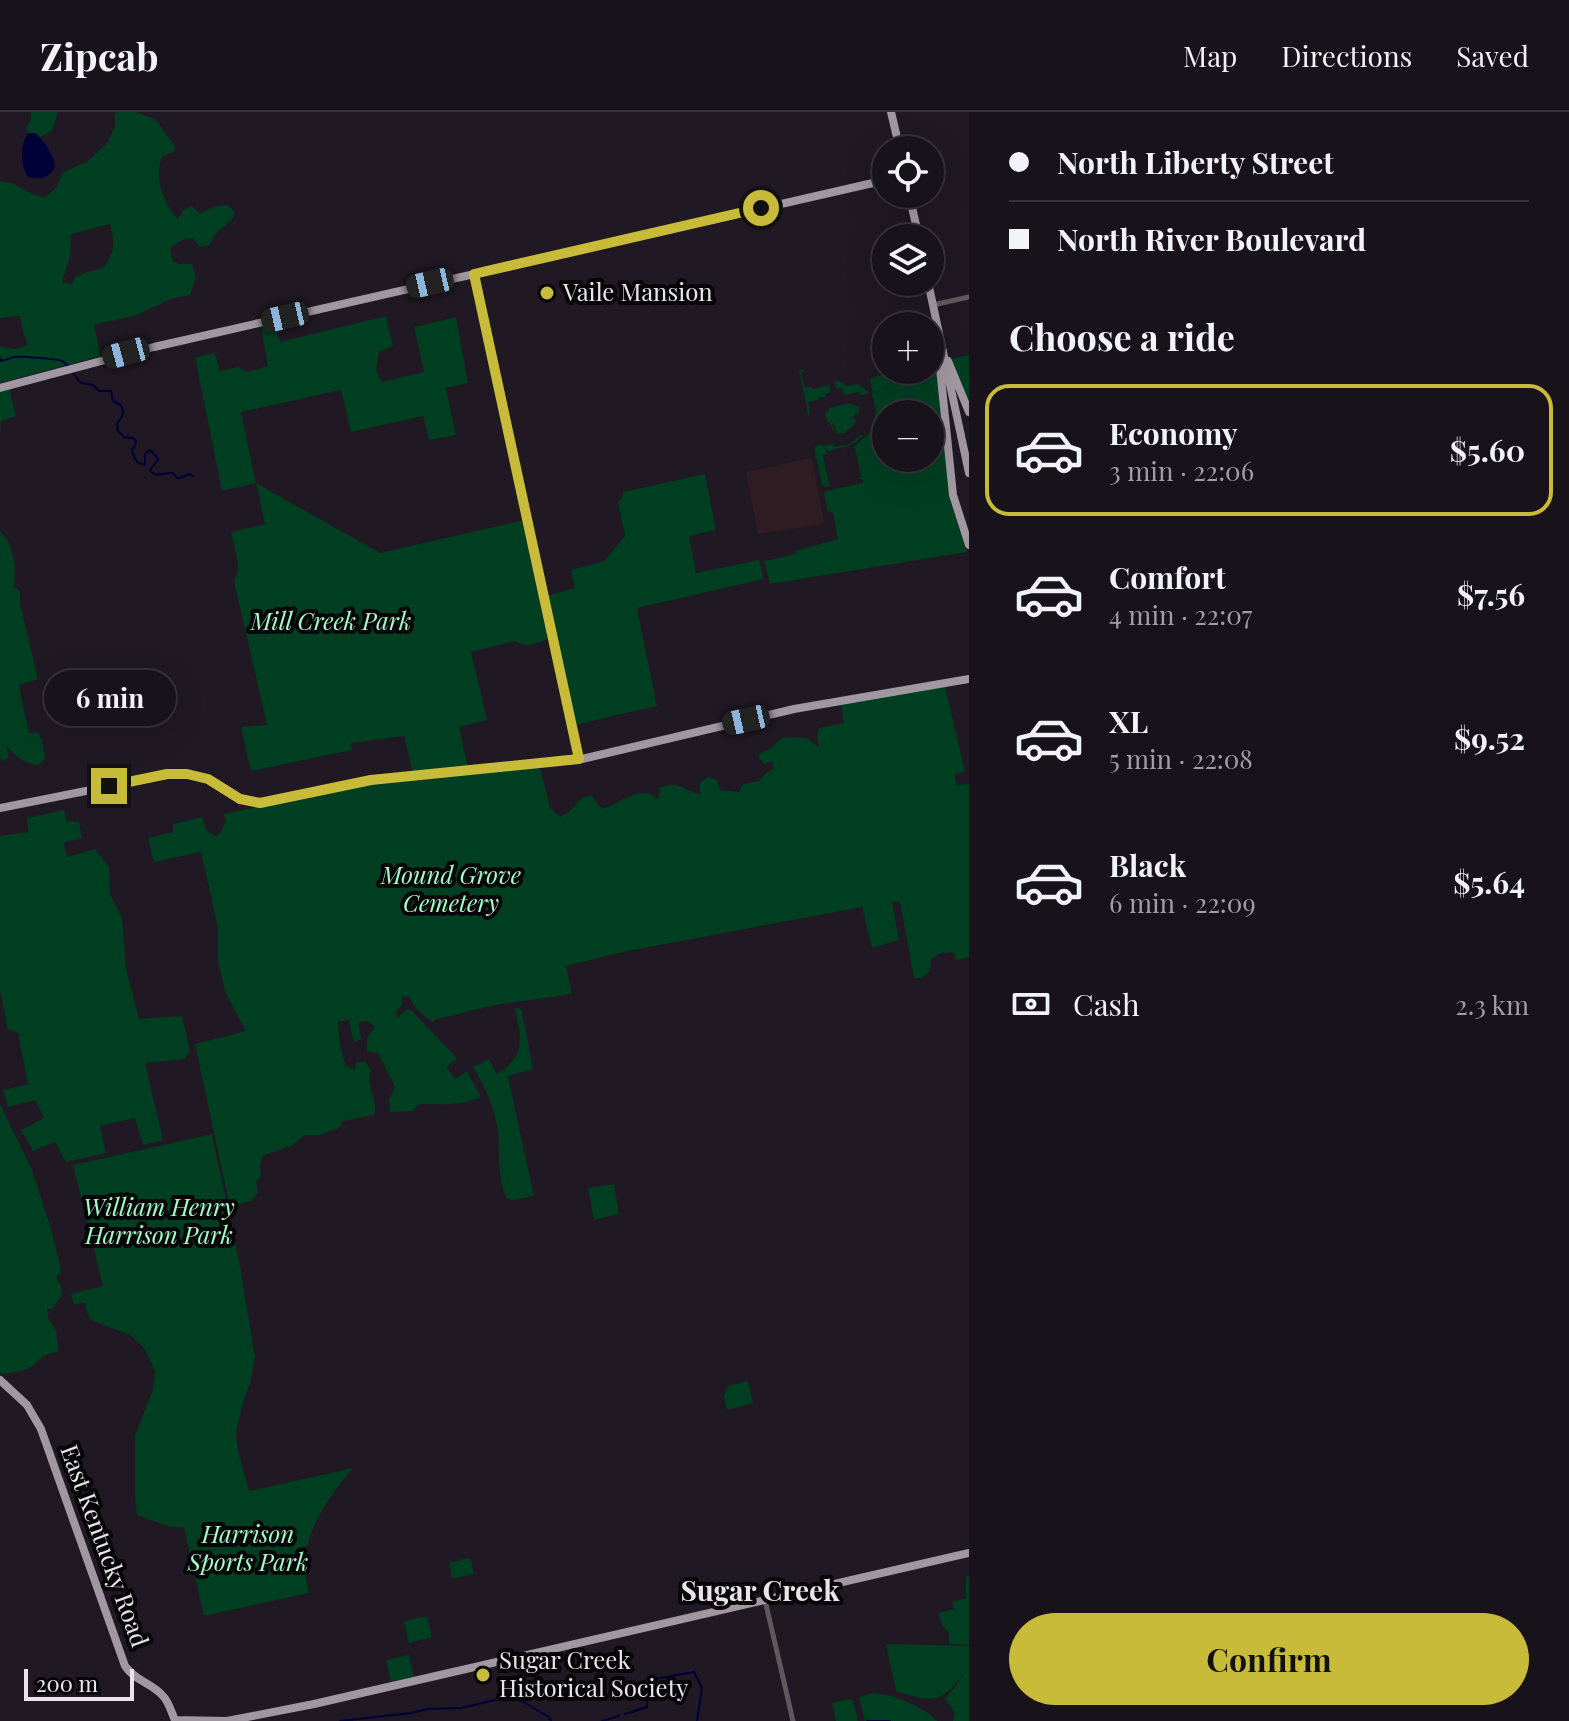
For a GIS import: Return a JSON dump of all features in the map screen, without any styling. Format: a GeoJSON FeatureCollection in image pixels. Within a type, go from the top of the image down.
{"type":"FeatureCollection","features":[{"type":"Feature","properties":{"kind":"main road"},"geometry":{"type":"LineString","coordinates":[[891,112],[897,136]]}},
{"type":"Feature","properties":{"kind":"main road"},"geometry":{"type":"LineString","coordinates":[[0,388],[140,350],[872,183]]}},
{"type":"Feature","properties":{"kind":"main road"},"geometry":{"type":"LineString","coordinates":[[931,296],[935,312]]}},
{"type":"Feature","properties":{"kind":"main road"},"geometry":{"type":"LineString","coordinates":[[944,353],[969,412]]}},
{"type":"Feature","properties":{"kind":"main road"},"geometry":{"type":"LineString","coordinates":[[944,356],[969,473]]}},
{"type":"Feature","properties":{"kind":"main road"},"geometry":{"type":"LineString","coordinates":[[941,384],[951,486],[969,545]]}},
{"type":"Feature","properties":{"kind":"main road"},"geometry":{"type":"LineString","coordinates":[[0,808],[176,773],[208,779],[240,799],[260,803],[371,780],[579,759],[794,709],[969,679]]}},
{"type":"Feature","properties":{"kind":"main road","name":"East Kentucky Road"},"geometry":{"type":"LineString","coordinates":[[0,1380],[27,1405],[41,1429],[125,1666],[130,1674],[166,1699],[175,1720]]}},
{"type":"Feature","properties":{"kind":"main road"},"geometry":{"type":"LineString","coordinates":[[175,1720],[227,1721],[314,1704],[969,1553]]}},
{"type":"Feature","properties":{"kind":"street"},"geometry":{"type":"LineString","coordinates":[[474,274],[579,759]]}},
{"type":"Feature","properties":{"kind":"street"},"geometry":{"type":"LineString","coordinates":[[933,305],[969,297]]}},
{"type":"Feature","properties":{"kind":"street"},"geometry":{"type":"LineString","coordinates":[[765,1600],[793,1721]]}},
{"type":"Feature","properties":{"kind":"shaded area"},"geometry":{"type":"Polygon","coordinates":[[[28,133],[39,136],[52,157],[55,167],[43,178],[28,177],[22,161],[22,149],[28,133]]]}},
{"type":"Feature","properties":{"kind":"shaded area"},"geometry":{"type":"Polygon","coordinates":[[[810,458],[823,524],[758,534],[746,472],[810,458]]]}},
{"type":"Feature","properties":{"kind":"green space"},"geometry":{"type":"Polygon","coordinates":[[[31,112],[58,112],[52,131],[40,137],[28,133],[26,127],[31,120],[31,112]]]}},
{"type":"Feature","properties":{"kind":"green space"},"geometry":{"type":"Polygon","coordinates":[[[135,112],[155,119],[175,146],[174,151],[162,157],[159,173],[164,198],[178,219],[184,209],[192,206],[200,214],[215,206],[228,205],[235,212],[215,234],[210,245],[200,247],[193,238],[182,240],[170,248],[173,261],[192,264],[196,278],[190,295],[171,299],[137,315],[94,325],[101,356],[0,383],[0,346],[15,349],[28,345],[20,316],[0,318],[0,181],[45,197],[57,187],[62,173],[88,161],[108,142],[115,126],[115,113],[135,112]],[[110,224],[71,234],[70,257],[62,282],[72,284],[75,277],[103,268],[112,252],[110,224]]]}},
{"type":"Feature","properties":{"kind":"green space"},"geometry":{"type":"Polygon","coordinates":[[[386,316],[393,346],[379,352],[376,370],[382,382],[424,372],[414,327],[456,317],[468,383],[446,388],[456,435],[429,440],[423,416],[351,432],[341,390],[241,412],[256,483],[222,491],[195,357],[215,353],[220,371],[238,367],[248,372],[268,366],[261,326],[274,322],[280,342],[386,316]]]}},
{"type":"Feature","properties":{"kind":"green space"},"geometry":{"type":"Polygon","coordinates":[[[969,355],[969,404],[951,359],[969,355]]]}},
{"type":"Feature","properties":{"kind":"green space"},"geometry":{"type":"Polygon","coordinates":[[[804,369],[801,372],[805,388],[829,385],[831,392],[808,402],[809,418],[799,370],[804,369]]]}},
{"type":"Feature","properties":{"kind":"green space"},"geometry":{"type":"Polygon","coordinates":[[[870,379],[872,384],[939,384],[941,400],[873,400],[870,379]]]}},
{"type":"Feature","properties":{"kind":"green space"},"geometry":{"type":"Polygon","coordinates":[[[834,381],[846,386],[858,384],[869,392],[844,395],[842,388],[836,389],[834,381]]]}},
{"type":"Feature","properties":{"kind":"green space"},"geometry":{"type":"Polygon","coordinates":[[[9,388],[16,416],[1,421],[0,434],[0,391],[9,388]]]}},
{"type":"Feature","properties":{"kind":"green space"},"geometry":{"type":"Polygon","coordinates":[[[847,403],[859,407],[859,414],[856,413],[853,418],[857,422],[845,433],[836,434],[835,425],[832,423],[833,431],[825,413],[829,408],[847,404],[851,408],[847,403]]]}},
{"type":"Feature","properties":{"kind":"green space"},"geometry":{"type":"Polygon","coordinates":[[[872,429],[872,472],[944,472],[944,440],[951,503],[967,552],[770,584],[764,561],[796,554],[795,551],[838,539],[833,513],[828,511],[824,493],[863,483],[858,478],[861,477],[853,448],[872,429]]]}},
{"type":"Feature","properties":{"kind":"green space"},"geometry":{"type":"Polygon","coordinates":[[[861,434],[863,436],[852,445],[828,451],[825,448],[827,454],[823,455],[829,484],[833,485],[825,487],[814,448],[820,444],[833,444],[834,447],[850,444],[861,434]]]}},
{"type":"Feature","properties":{"kind":"green space"},"geometry":{"type":"Polygon","coordinates":[[[705,474],[716,530],[689,536],[696,573],[759,560],[764,579],[637,608],[657,706],[575,725],[546,596],[575,588],[571,570],[604,561],[625,536],[618,502],[623,492],[705,474]]]}},
{"type":"Feature","properties":{"kind":"green space","name":"Mill Creek Park"},"geometry":{"type":"Polygon","coordinates":[[[256,483],[380,553],[524,520],[547,639],[531,645],[515,641],[471,652],[487,720],[459,727],[468,767],[413,773],[404,736],[351,743],[352,750],[251,771],[241,727],[267,725],[234,581],[238,564],[231,532],[265,524],[256,483]]]}},
{"type":"Feature","properties":{"kind":"green space"},"geometry":{"type":"Polygon","coordinates":[[[0,531],[9,543],[13,557],[14,587],[20,591],[20,603],[38,679],[19,685],[29,733],[38,732],[42,740],[45,759],[38,765],[24,761],[7,747],[9,758],[2,761],[0,756],[0,531]]]}},
{"type":"Feature","properties":{"kind":"green space","name":"Mound Grove Cemetery"},"geometry":{"type":"Polygon","coordinates":[[[945,686],[965,771],[954,775],[957,785],[969,784],[969,957],[957,960],[953,952],[941,953],[931,959],[930,971],[922,978],[914,978],[900,902],[892,902],[899,940],[872,948],[862,907],[623,952],[566,966],[572,994],[496,1005],[432,1022],[415,1007],[409,996],[402,997],[397,1018],[406,1010],[411,1010],[457,1058],[447,1067],[455,1079],[467,1071],[481,1097],[459,1103],[420,1104],[412,1111],[390,1112],[389,1100],[395,1087],[378,1053],[367,1052],[367,1038],[375,1026],[367,1021],[359,1022],[361,1039],[354,1043],[349,1020],[338,1022],[346,1066],[355,1070],[356,1062],[366,1062],[371,1070],[374,1115],[343,1121],[339,1128],[320,1135],[305,1135],[293,1145],[262,1156],[261,1177],[256,1182],[258,1192],[251,1201],[230,1207],[195,1044],[246,1031],[226,994],[218,962],[218,928],[201,852],[154,862],[148,838],[173,832],[173,824],[202,817],[207,831],[217,837],[226,822],[224,814],[353,786],[540,766],[550,808],[560,817],[583,797],[592,796],[602,809],[637,794],[644,793],[658,799],[660,788],[672,785],[700,794],[700,782],[708,777],[717,780],[720,790],[739,792],[743,784],[759,781],[774,768],[772,761],[764,764],[759,758],[760,753],[783,737],[807,738],[819,748],[819,728],[844,723],[841,704],[945,686]]]}},
{"type":"Feature","properties":{"kind":"green space"},"geometry":{"type":"Polygon","coordinates":[[[64,810],[67,821],[79,822],[82,838],[64,843],[67,857],[95,849],[109,867],[110,894],[122,918],[126,968],[139,1019],[182,1016],[190,1051],[185,1059],[145,1063],[163,1140],[143,1145],[135,1118],[100,1126],[106,1153],[66,1162],[55,1142],[33,1151],[21,1130],[44,1118],[35,1100],[8,1107],[3,1090],[28,1084],[18,1033],[8,1029],[0,991],[0,836],[28,832],[27,818],[64,810]]]}},
{"type":"Feature","properties":{"kind":"green space"},"geometry":{"type":"Polygon","coordinates":[[[515,1008],[522,1011],[533,1069],[508,1076],[534,1196],[513,1200],[507,1199],[501,1181],[493,1110],[473,1067],[489,1059],[497,1074],[513,1060],[520,1045],[515,1008]]]}},
{"type":"Feature","properties":{"kind":"green space"},"geometry":{"type":"Polygon","coordinates":[[[0,1104],[31,1167],[52,1232],[61,1273],[56,1277],[62,1295],[52,1309],[47,1309],[48,1318],[56,1330],[59,1351],[43,1356],[22,1371],[3,1374],[0,1373],[0,1104]]]}},
{"type":"Feature","properties":{"kind":"green space","name":"William Henry Harrison Park"},"geometry":{"type":"Polygon","coordinates":[[[212,1134],[240,1266],[255,1357],[236,1432],[249,1491],[353,1468],[329,1500],[310,1536],[305,1566],[309,1593],[204,1616],[184,1527],[170,1527],[137,1515],[135,1436],[153,1390],[155,1373],[150,1359],[130,1335],[91,1320],[86,1303],[74,1304],[71,1294],[103,1286],[73,1165],[212,1134]]]}},
{"type":"Feature","properties":{"kind":"green space"},"geometry":{"type":"Polygon","coordinates":[[[614,1184],[619,1214],[594,1220],[588,1188],[614,1184]]]}},
{"type":"Feature","properties":{"kind":"green space"},"geometry":{"type":"Polygon","coordinates":[[[748,1381],[753,1403],[727,1410],[724,1396],[728,1386],[748,1381]]]}},
{"type":"Feature","properties":{"kind":"green space"},"geometry":{"type":"Polygon","coordinates":[[[469,1558],[474,1574],[452,1579],[449,1563],[469,1558]]]}},
{"type":"Feature","properties":{"kind":"green space"},"geometry":{"type":"Polygon","coordinates":[[[969,1576],[969,1645],[949,1644],[949,1633],[938,1613],[954,1609],[952,1602],[966,1598],[966,1577],[969,1576]]]}},
{"type":"Feature","properties":{"kind":"green space"},"geometry":{"type":"Polygon","coordinates":[[[427,1616],[432,1637],[409,1643],[404,1621],[427,1616]]]}},
{"type":"Feature","properties":{"kind":"green space"},"geometry":{"type":"Polygon","coordinates":[[[886,1644],[969,1646],[969,1721],[953,1721],[955,1713],[945,1699],[965,1673],[950,1690],[935,1698],[896,1691],[886,1644]]]}},
{"type":"Feature","properties":{"kind":"green space"},"geometry":{"type":"Polygon","coordinates":[[[409,1655],[414,1678],[391,1681],[386,1660],[409,1655]]]}},
{"type":"Feature","properties":{"kind":"green space"},"geometry":{"type":"Polygon","coordinates":[[[874,1693],[908,1702],[937,1721],[865,1721],[859,1697],[874,1693]]]}},
{"type":"Feature","properties":{"kind":"green space"},"geometry":{"type":"Polygon","coordinates":[[[853,1700],[858,1721],[836,1721],[832,1703],[853,1700]]]}},
{"type":"Feature","properties":{"kind":"waterway"},"geometry":{"type":"LineString","coordinates":[[0,358],[1,361],[14,357],[54,359],[68,366]]}},
{"type":"Feature","properties":{"kind":"waterway"},"geometry":{"type":"LineString","coordinates":[[73,373],[81,383],[93,385],[99,391],[111,391],[113,401],[121,405],[123,411],[117,424],[118,431],[136,441],[132,449],[138,463],[145,465],[145,454],[150,450],[158,460],[150,470],[152,473],[173,473],[177,478],[189,474],[193,476]]}},
{"type":"Feature","properties":{"kind":"waterway","name":"Sugar Creek"},"geometry":{"type":"LineString","coordinates":[[625,1714],[647,1707],[647,1684],[655,1679],[694,1672],[702,1688],[697,1721]]}},
{"type":"Feature","properties":{"kind":"waterway","name":"Sugar Creek"},"geometry":{"type":"LineString","coordinates":[[340,1721],[428,1709],[461,1708],[507,1697],[518,1699],[551,1721]]}},
{"type":"Feature","properties":{"kind":"waterway","name":"Sugar Creek"},"geometry":{"type":"LineString","coordinates":[[602,1721],[619,1716]]}},
{"type":"Feature","properties":{"kind":"waterway","name":"Sugar Creek"},"geometry":{"type":"LineString","coordinates":[[867,1721],[890,1721]]}},
{"type":"Feature","properties":{"kind":"place","name":"Vaile Mansion"},"geometry":{"type":"Point","coordinates":[547,293]}},
{"type":"Feature","properties":{"kind":"place","name":"Sugar Creek Historical Society"},"geometry":{"type":"Point","coordinates":[483,1675]}},
{"type":"Feature","properties":{"kind":"district","name":"Sugar Creek"},"geometry":{"type":"Point","coordinates":[760,1591]}},
{"type":"Feature","properties":{"kind":"route"},"geometry":{"type":"LineString","coordinates":[[109,786],[167,774],[187,774],[208,779],[246,802],[260,803],[371,780],[579,759],[474,274],[761,208]]}},
{"type":"Feature","properties":{"kind":"park label","name":"Harrison Sports Park"},"geometry":{"type":"Point","coordinates":[248,1549]}}]}
